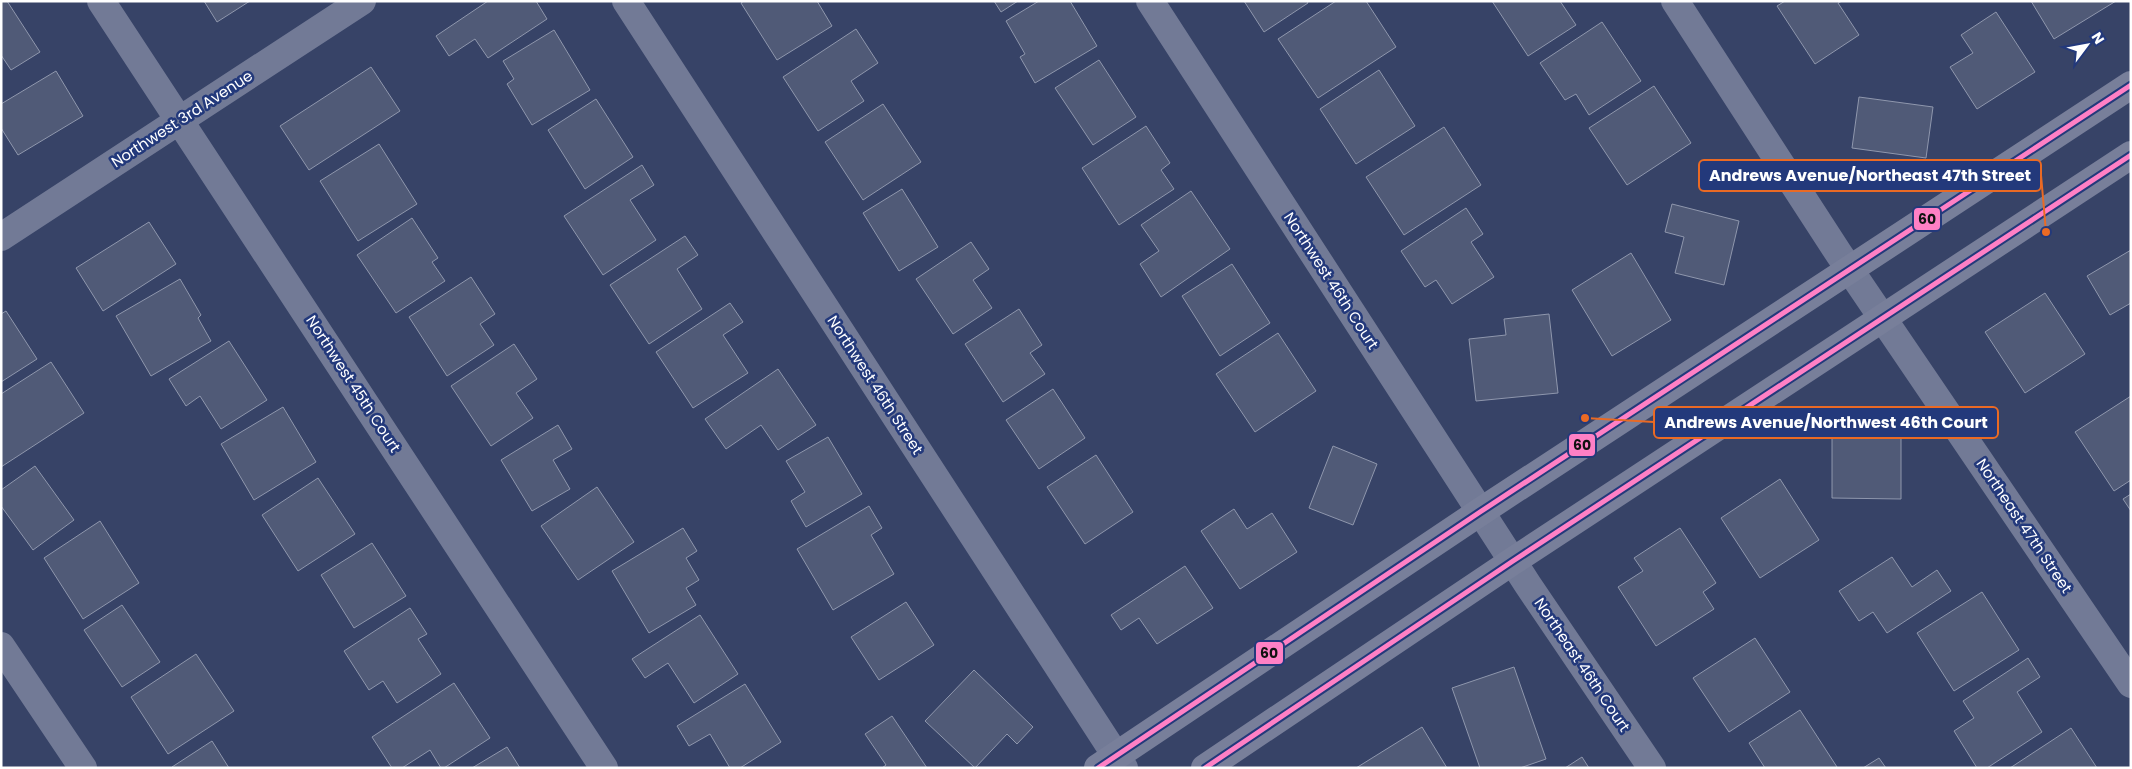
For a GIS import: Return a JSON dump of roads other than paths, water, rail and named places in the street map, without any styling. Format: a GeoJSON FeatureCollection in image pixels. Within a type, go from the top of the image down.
{"type":"FeatureCollection","features":[{"type":"Feature","properties":{"kind":"main road"},"geometry":{"type":"LineString","coordinates":[[1112,764],[1480,512],[2131,85]]}},
{"type":"Feature","properties":{"kind":"main road"},"geometry":{"type":"LineString","coordinates":[[1205,768],[1513,561],[2131,155]]}},
{"type":"Feature","properties":{"kind":"street","name":"Northwest 45th Court"},"geometry":{"type":"LineString","coordinates":[[101,1],[604,768]]}},
{"type":"Feature","properties":{"kind":"street","name":"Northwest 3rd Avenue"},"geometry":{"type":"LineString","coordinates":[[1,236],[362,1]]}},
{"type":"Feature","properties":{"kind":"street","name":"Northwest 46th Street"},"geometry":{"type":"LineString","coordinates":[[626,1],[1112,764]]}},
{"type":"Feature","properties":{"kind":"street","name":"Northwest 46th Court"},"geometry":{"type":"LineString","coordinates":[[1150,1],[1513,561]]}},
{"type":"Feature","properties":{"kind":"street","name":"Northeast 47th Street"},"geometry":{"type":"LineString","coordinates":[[1676,1],[1850,270],[2131,684]]}},
{"type":"Feature","properties":{"kind":"street","name":"Northeast 46th Court"},"geometry":{"type":"LineString","coordinates":[[1513,561],[1652,768]]}},
{"type":"Feature","properties":{"kind":"street"},"geometry":{"type":"LineString","coordinates":[[1,646],[84,768]]}},
{"type":"Feature","properties":{"kind":"place","name":"Andrews Avenue/Northeast 47th Street"},"geometry":{"type":"Point","coordinates":[2046,232]}},
{"type":"Feature","properties":{"kind":"place","name":"Andrews Avenue/Northwest 46th Court"},"geometry":{"type":"Point","coordinates":[1585,418]}}]}
